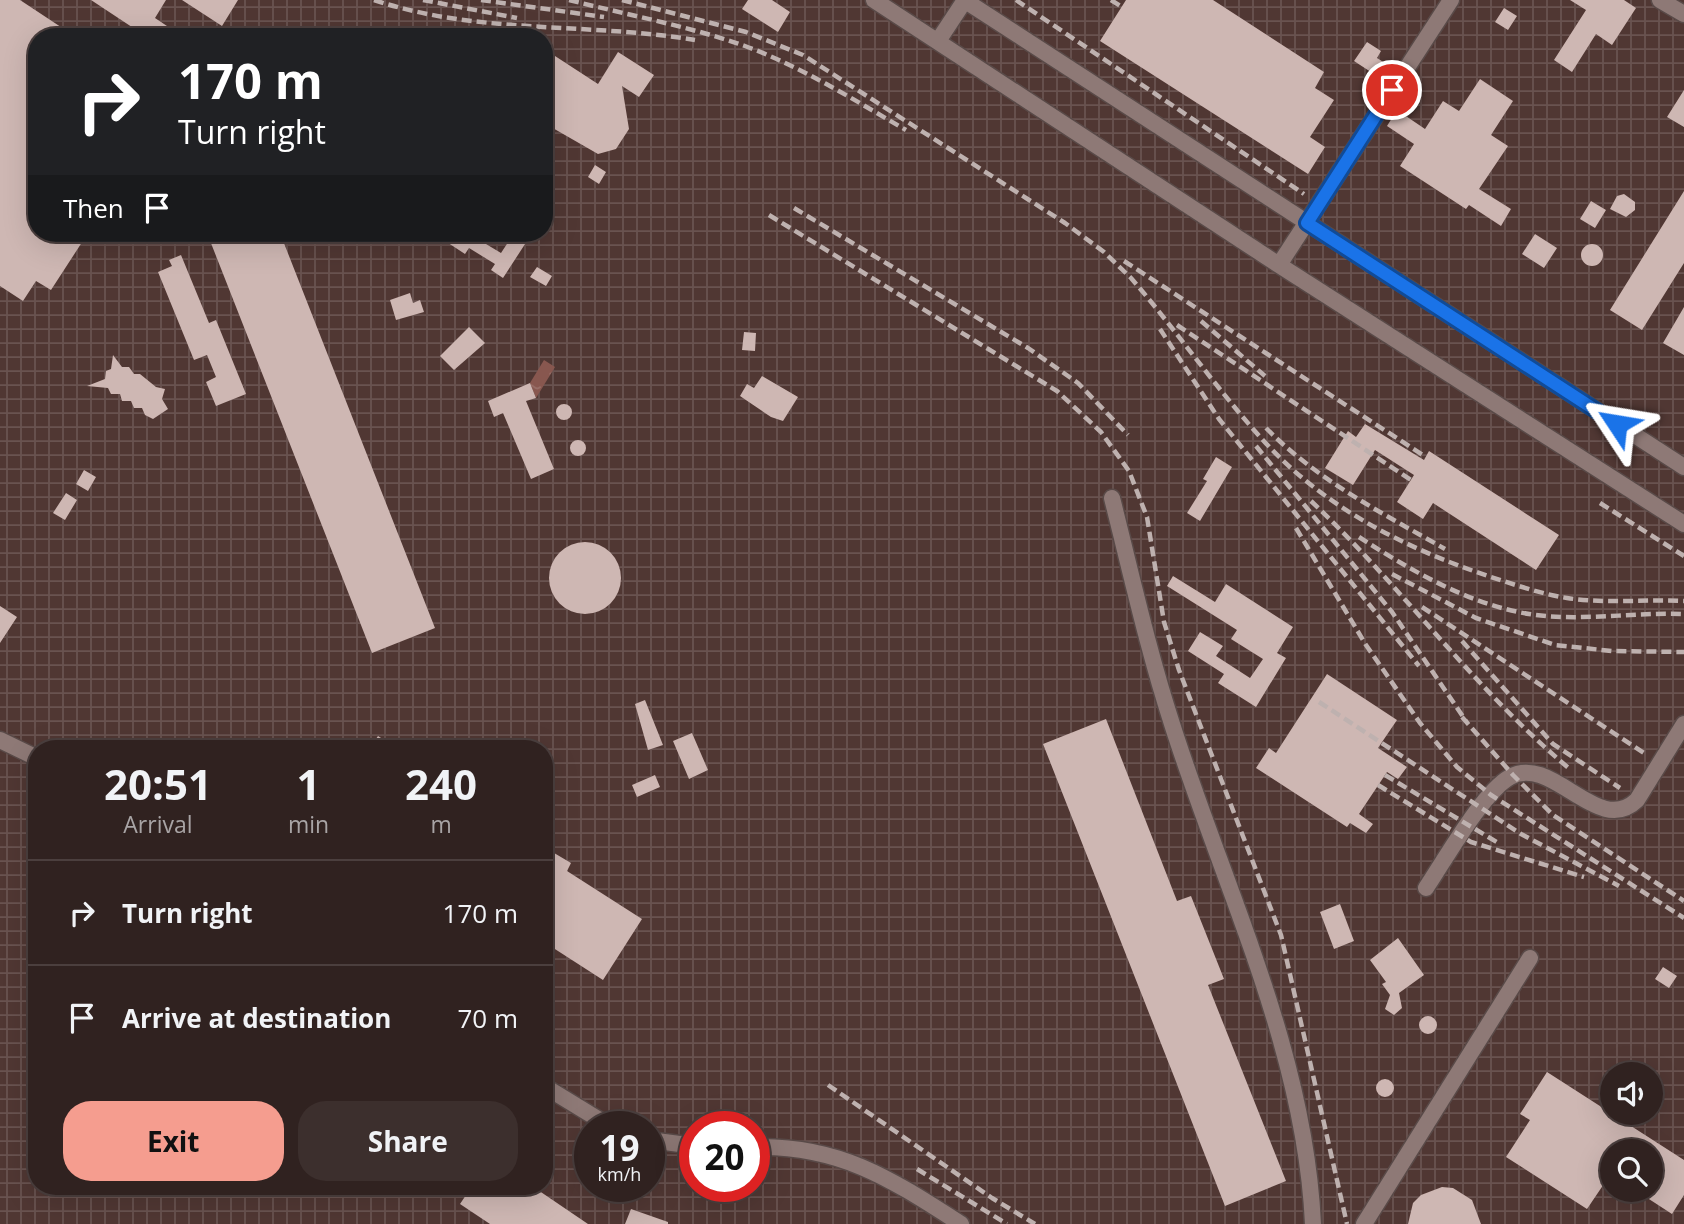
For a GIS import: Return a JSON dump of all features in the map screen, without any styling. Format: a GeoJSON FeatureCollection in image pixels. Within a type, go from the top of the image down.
{"type":"FeatureCollection","features":[{"type":"Feature","properties":{"kind":"lane"},"geometry":{"type":"LineString","coordinates":[[874,0],[1279,265],[1684,524]]}},
{"type":"Feature","properties":{"kind":"lane"},"geometry":{"type":"LineString","coordinates":[[938,41],[965,0],[1684,467]]}},
{"type":"Feature","properties":{"kind":"lane"},"geometry":{"type":"LineString","coordinates":[[1279,265],[1451,0]]}},
{"type":"Feature","properties":{"kind":"lane"},"geometry":{"type":"LineString","coordinates":[[1660,0],[1684,14]]}},
{"type":"Feature","properties":{"kind":"lane"},"geometry":{"type":"LineString","coordinates":[[1112,498],[1148,645],[1171,724],[1243,926],[1290,1081],[1309,1166],[1313,1224]]}},
{"type":"Feature","properties":{"kind":"lane"},"geometry":{"type":"LineString","coordinates":[[1426,888],[1491,795],[1513,775],[1524,772],[1540,774],[1595,805],[1608,809],[1625,809],[1637,800],[1684,724]]}},
{"type":"Feature","properties":{"kind":"lane"},"geometry":{"type":"LineString","coordinates":[[0,740],[28,754]]}},
{"type":"Feature","properties":{"kind":"lane"},"geometry":{"type":"LineString","coordinates":[[1364,1224],[1530,958]]}},
{"type":"Feature","properties":{"kind":"lane"},"geometry":{"type":"LineString","coordinates":[[553,1092],[585,1111]]}},
{"type":"Feature","properties":{"kind":"lane"},"geometry":{"type":"LineString","coordinates":[[770,1147],[800,1148],[847,1159],[892,1180],[961,1224]]}},
{"type":"Feature","properties":{"kind":"shaded area"},"geometry":{"type":"Polygon","coordinates":[[[0,0],[1684,0],[1684,1224],[0,1224],[0,0]]]}},
{"type":"Feature","properties":{"kind":"water"},"geometry":{"type":"Polygon","coordinates":[[[544,360],[555,367],[536,398],[530,383],[544,360]]]}},
{"type":"Feature","properties":{"kind":"building"},"geometry":{"type":"Polygon","coordinates":[[[0,0],[20,0],[62,28],[28,28],[28,242],[82,242],[51,290],[36,281],[23,301],[0,286],[0,0]]]}},
{"type":"Feature","properties":{"kind":"building"},"geometry":{"type":"Polygon","coordinates":[[[91,0],[166,0],[155,18],[170,28],[133,28],[91,0]]]}},
{"type":"Feature","properties":{"kind":"building"},"geometry":{"type":"Polygon","coordinates":[[[182,0],[238,0],[222,26],[182,0]]]}},
{"type":"Feature","properties":{"kind":"building"},"geometry":{"type":"Polygon","coordinates":[[[748,0],[772,0],[790,12],[778,32],[742,9],[748,0]]]}},
{"type":"Feature","properties":{"kind":"building"},"geometry":{"type":"Polygon","coordinates":[[[1126,0],[1213,0],[1324,72],[1315,88],[1334,100],[1310,137],[1325,147],[1308,174],[1100,41],[1126,0]]]}},
{"type":"Feature","properties":{"kind":"building"},"geometry":{"type":"Polygon","coordinates":[[[1570,0],[1624,0],[1636,8],[1612,45],[1596,34],[1572,72],[1554,60],[1586,10],[1570,0]]]}},
{"type":"Feature","properties":{"kind":"building"},"geometry":{"type":"Polygon","coordinates":[[[1504,8],[1517,16],[1508,30],[1495,22],[1504,8]]]}},
{"type":"Feature","properties":{"kind":"building"},"geometry":{"type":"Polygon","coordinates":[[[1367,42],[1381,51],[1377,58],[1388,65],[1380,78],[1354,61],[1367,42]]]}},
{"type":"Feature","properties":{"kind":"building"},"geometry":{"type":"Polygon","coordinates":[[[618,52],[654,75],[639,97],[622,86],[629,129],[616,149],[598,154],[553,128],[553,59],[555,56],[598,84],[618,52]]]}},
{"type":"Feature","properties":{"kind":"building"},"geometry":{"type":"Polygon","coordinates":[[[1480,79],[1513,101],[1491,135],[1508,146],[1479,189],[1511,209],[1501,226],[1469,205],[1466,209],[1400,166],[1414,144],[1387,126],[1397,110],[1425,129],[1443,101],[1459,111],[1480,79]]]}},
{"type":"Feature","properties":{"kind":"building"},"geometry":{"type":"Polygon","coordinates":[[[1684,90],[1684,127],[1667,117],[1684,90]]]}},
{"type":"Feature","properties":{"kind":"building"},"geometry":{"type":"Polygon","coordinates":[[[595,165],[606,172],[599,184],[588,177],[595,165]]]}},
{"type":"Feature","properties":{"kind":"building"},"geometry":{"type":"Polygon","coordinates":[[[1684,191],[1684,263],[1642,330],[1610,310],[1684,191]]]}},
{"type":"Feature","properties":{"kind":"building"},"geometry":{"type":"Polygon","coordinates":[[[1624,194],[1635,202],[1635,210],[1626,217],[1610,209],[1617,196],[1624,194]]]}},
{"type":"Feature","properties":{"kind":"building"},"geometry":{"type":"Polygon","coordinates":[[[1591,201],[1606,210],[1595,228],[1580,219],[1591,201]]]}},
{"type":"Feature","properties":{"kind":"building"},"geometry":{"type":"Polygon","coordinates":[[[1535,234],[1557,248],[1544,268],[1522,254],[1535,234]]]}},
{"type":"Feature","properties":{"kind":"building"},"geometry":{"type":"Polygon","coordinates":[[[211,242],[284,242],[435,628],[372,653],[211,242]]]}},
{"type":"Feature","properties":{"kind":"building"},"geometry":{"type":"Polygon","coordinates":[[[447,242],[483,242],[501,253],[508,242],[526,242],[503,278],[491,270],[495,264],[469,248],[465,254],[447,242]]]}},
{"type":"Feature","properties":{"kind":"building"},"geometry":{"type":"Polygon","coordinates":[[[1588,244],[1596,244],[1603,251],[1603,259],[1596,266],[1588,266],[1581,259],[1581,251],[1588,244]]]}},
{"type":"Feature","properties":{"kind":"building"},"geometry":{"type":"Polygon","coordinates":[[[181,255],[209,323],[216,320],[246,394],[216,406],[206,382],[216,377],[207,355],[194,360],[158,272],[172,266],[169,260],[181,255]]]}},
{"type":"Feature","properties":{"kind":"building"},"geometry":{"type":"Polygon","coordinates":[[[537,267],[552,276],[546,286],[530,277],[537,267]]]}},
{"type":"Feature","properties":{"kind":"building"},"geometry":{"type":"Polygon","coordinates":[[[410,293],[413,303],[420,300],[424,312],[396,320],[390,300],[410,293]]]}},
{"type":"Feature","properties":{"kind":"building"},"geometry":{"type":"Polygon","coordinates":[[[1684,307],[1684,355],[1663,343],[1684,307]]]}},
{"type":"Feature","properties":{"kind":"building"},"geometry":{"type":"Polygon","coordinates":[[[469,327],[485,343],[454,370],[440,356],[469,327]]]}},
{"type":"Feature","properties":{"kind":"building"},"geometry":{"type":"Polygon","coordinates":[[[744,332],[756,333],[755,351],[742,350],[744,332]]]}},
{"type":"Feature","properties":{"kind":"building"},"geometry":{"type":"Polygon","coordinates":[[[113,355],[122,367],[129,367],[134,374],[140,374],[156,387],[165,389],[162,399],[168,409],[153,419],[145,415],[142,408],[134,408],[131,401],[122,401],[120,394],[111,394],[108,388],[87,386],[105,379],[106,371],[111,369],[113,355]]]}},
{"type":"Feature","properties":{"kind":"building"},"geometry":{"type":"Polygon","coordinates":[[[762,376],[798,397],[783,421],[771,417],[740,396],[747,384],[754,388],[762,376]]]}},
{"type":"Feature","properties":{"kind":"building"},"geometry":{"type":"Polygon","coordinates":[[[530,383],[536,398],[526,401],[554,469],[531,479],[503,413],[494,417],[488,401],[530,383]]]}},
{"type":"Feature","properties":{"kind":"building"},"geometry":{"type":"Polygon","coordinates":[[[561,404],[567,404],[572,412],[570,418],[561,420],[556,415],[556,409],[561,404]]]}},
{"type":"Feature","properties":{"kind":"building"},"geometry":{"type":"Polygon","coordinates":[[[1365,424],[1424,460],[1429,451],[1559,535],[1536,570],[1433,503],[1423,519],[1397,502],[1414,475],[1375,450],[1353,485],[1325,468],[1348,431],[1356,437],[1365,424]]]}},
{"type":"Feature","properties":{"kind":"building"},"geometry":{"type":"Polygon","coordinates":[[[575,440],[581,440],[586,448],[584,454],[575,456],[570,451],[570,445],[575,440]]]}},
{"type":"Feature","properties":{"kind":"building"},"geometry":{"type":"Polygon","coordinates":[[[1216,457],[1232,467],[1200,521],[1187,513],[1207,481],[1203,479],[1216,457]]]}},
{"type":"Feature","properties":{"kind":"building"},"geometry":{"type":"Polygon","coordinates":[[[84,470],[96,477],[88,491],[76,484],[84,470]]]}},
{"type":"Feature","properties":{"kind":"building"},"geometry":{"type":"Polygon","coordinates":[[[66,493],[77,500],[65,520],[53,513],[66,493]]]}},
{"type":"Feature","properties":{"kind":"building"},"geometry":{"type":"Polygon","coordinates":[[[585,542],[605,548],[615,558],[621,578],[615,598],[605,608],[585,614],[565,608],[555,598],[549,578],[555,558],[565,548],[585,542]]]}},
{"type":"Feature","properties":{"kind":"building"},"geometry":{"type":"Polygon","coordinates":[[[1173,576],[1215,602],[1226,584],[1293,627],[1277,653],[1286,658],[1256,707],[1218,683],[1224,674],[1188,651],[1200,632],[1223,646],[1216,656],[1250,678],[1263,659],[1231,639],[1237,630],[1167,586],[1173,576]]]}},
{"type":"Feature","properties":{"kind":"building"},"geometry":{"type":"Polygon","coordinates":[[[0,606],[17,617],[0,643],[0,606]]]}},
{"type":"Feature","properties":{"kind":"building"},"geometry":{"type":"Polygon","coordinates":[[[1327,674],[1397,720],[1378,748],[1407,767],[1398,779],[1387,772],[1359,814],[1373,824],[1366,833],[1350,823],[1347,827],[1256,768],[1269,748],[1276,753],[1327,674]]]}},
{"type":"Feature","properties":{"kind":"building"},"geometry":{"type":"Polygon","coordinates":[[[645,700],[663,745],[648,750],[635,704],[645,700]]]}},
{"type":"Feature","properties":{"kind":"building"},"geometry":{"type":"Polygon","coordinates":[[[1106,719],[1177,901],[1191,896],[1224,979],[1208,985],[1286,1181],[1225,1206],[1043,744],[1106,719]]]}},
{"type":"Feature","properties":{"kind":"building"},"geometry":{"type":"Polygon","coordinates":[[[692,733],[708,770],[689,779],[673,741],[692,733]]]}},
{"type":"Feature","properties":{"kind":"building"},"geometry":{"type":"Polygon","coordinates":[[[655,775],[660,787],[637,797],[632,785],[655,775]]]}},
{"type":"Feature","properties":{"kind":"building"},"geometry":{"type":"Polygon","coordinates":[[[553,852],[571,863],[567,871],[642,919],[603,980],[553,948],[553,852]]]}},
{"type":"Feature","properties":{"kind":"building"},"geometry":{"type":"Polygon","coordinates":[[[1340,904],[1354,941],[1334,949],[1320,912],[1340,904]]]}},
{"type":"Feature","properties":{"kind":"building"},"geometry":{"type":"Polygon","coordinates":[[[1398,938],[1424,975],[1399,993],[1402,1008],[1394,1015],[1385,1009],[1390,995],[1382,984],[1386,982],[1370,960],[1398,938]]]}},
{"type":"Feature","properties":{"kind":"building"},"geometry":{"type":"Polygon","coordinates":[[[1663,967],[1677,976],[1669,988],[1655,979],[1663,967]]]}},
{"type":"Feature","properties":{"kind":"building"},"geometry":{"type":"Polygon","coordinates":[[[1428,1016],[1434,1019],[1437,1025],[1434,1031],[1428,1034],[1422,1031],[1419,1025],[1422,1019],[1428,1016]]]}},
{"type":"Feature","properties":{"kind":"building"},"geometry":{"type":"Polygon","coordinates":[[[1547,1072],[1600,1106],[1600,1125],[1630,1125],[1651,1139],[1600,1139],[1600,1190],[1587,1209],[1506,1157],[1530,1120],[1520,1114],[1547,1072]]]}},
{"type":"Feature","properties":{"kind":"building"},"geometry":{"type":"Polygon","coordinates":[[[1385,1079],[1391,1082],[1394,1088],[1391,1094],[1385,1097],[1379,1094],[1376,1088],[1379,1082],[1385,1079]]]}},
{"type":"Feature","properties":{"kind":"building"},"geometry":{"type":"Polygon","coordinates":[[[1663,1147],[1684,1160],[1684,1195],[1672,1214],[1654,1202],[1663,1202],[1663,1147]]]}},
{"type":"Feature","properties":{"kind":"building"},"geometry":{"type":"Polygon","coordinates":[[[1442,1187],[1453,1188],[1472,1200],[1481,1224],[1408,1224],[1413,1203],[1421,1195],[1442,1187]]]}},
{"type":"Feature","properties":{"kind":"building"},"geometry":{"type":"Polygon","coordinates":[[[466,1195],[545,1195],[588,1224],[490,1224],[460,1204],[466,1195]]]}},
{"type":"Feature","properties":{"kind":"building"},"geometry":{"type":"Polygon","coordinates":[[[631,1209],[668,1222],[668,1224],[625,1224],[631,1209]]]}},
{"type":"Feature","properties":{"kind":"railway"},"geometry":{"type":"LineString","coordinates":[[374,0],[414,11],[493,23],[614,31],[695,40]]}},
{"type":"Feature","properties":{"kind":"railway"},"geometry":{"type":"LineString","coordinates":[[423,0],[517,18]]}},
{"type":"Feature","properties":{"kind":"railway"},"geometry":{"type":"LineString","coordinates":[[481,0],[604,17]]}},
{"type":"Feature","properties":{"kind":"railway"},"geometry":{"type":"LineString","coordinates":[[569,0],[680,27],[766,54],[906,130]]}},
{"type":"Feature","properties":{"kind":"railway"},"geometry":{"type":"LineString","coordinates":[[622,0],[746,32],[803,55],[1065,223],[1104,252],[1131,278],[1245,419],[1286,463],[1311,485],[1367,523],[1396,539],[1459,566],[1548,594],[1596,601],[1684,601]]}},
{"type":"Feature","properties":{"kind":"railway"},"geometry":{"type":"LineString","coordinates":[[1016,0],[1304,194]]}},
{"type":"Feature","properties":{"kind":"railway"},"geometry":{"type":"LineString","coordinates":[[1111,0],[1122,7]]}},
{"type":"Feature","properties":{"kind":"railway"},"geometry":{"type":"LineString","coordinates":[[794,208],[1028,348],[1078,383],[1128,435]]}},
{"type":"Feature","properties":{"kind":"railway"},"geometry":{"type":"LineString","coordinates":[[769,215],[1057,391],[1101,432],[1129,471],[1147,517],[1164,622],[1179,670],[1281,935],[1347,1224]]}},
{"type":"Feature","properties":{"kind":"railway"},"geometry":{"type":"LineString","coordinates":[[1124,261],[1426,457]]}},
{"type":"Feature","properties":{"kind":"railway"},"geometry":{"type":"LineString","coordinates":[[1201,321],[1265,376]]}},
{"type":"Feature","properties":{"kind":"railway"},"geometry":{"type":"LineString","coordinates":[[1177,325],[1411,480]]}},
{"type":"Feature","properties":{"kind":"railway"},"geometry":{"type":"LineString","coordinates":[[1160,329],[1219,419],[1419,666]]}},
{"type":"Feature","properties":{"kind":"railway"},"geometry":{"type":"LineString","coordinates":[[1266,428],[1328,480],[1445,549]]}},
{"type":"Feature","properties":{"kind":"railway"},"geometry":{"type":"LineString","coordinates":[[1256,446],[1392,612],[1468,724]]}},
{"type":"Feature","properties":{"kind":"railway"},"geometry":{"type":"LineString","coordinates":[[1311,501],[1377,568],[1503,706],[1571,770]]}},
{"type":"Feature","properties":{"kind":"railway"},"geometry":{"type":"LineString","coordinates":[[1600,503],[1684,556]]}},
{"type":"Feature","properties":{"kind":"railway"},"geometry":{"type":"LineString","coordinates":[[1296,528],[1366,645],[1420,723],[1457,767],[1491,795],[1684,918]]}},
{"type":"Feature","properties":{"kind":"railway"},"geometry":{"type":"LineString","coordinates":[[1359,537],[1440,584],[1506,609],[1567,617],[1684,614]]}},
{"type":"Feature","properties":{"kind":"railway"},"geometry":{"type":"LineString","coordinates":[[1392,574],[1476,618],[1555,645],[1612,651],[1684,652]]}},
{"type":"Feature","properties":{"kind":"railway"},"geometry":{"type":"LineString","coordinates":[[1422,607],[1647,755]]}},
{"type":"Feature","properties":{"kind":"railway"},"geometry":{"type":"LineString","coordinates":[[1462,641],[1553,744],[1620,788]]}},
{"type":"Feature","properties":{"kind":"railway"},"geometry":{"type":"LineString","coordinates":[[1319,702],[1521,834],[1619,886]]}},
{"type":"Feature","properties":{"kind":"railway"},"geometry":{"type":"LineString","coordinates":[[1462,717],[1553,815],[1684,901]]}},
{"type":"Feature","properties":{"kind":"railway"},"geometry":{"type":"LineString","coordinates":[[1385,775],[1500,844]]}},
{"type":"Feature","properties":{"kind":"railway"},"geometry":{"type":"LineString","coordinates":[[1378,785],[1471,842],[1584,877]]}},
{"type":"Feature","properties":{"kind":"railway"},"geometry":{"type":"LineString","coordinates":[[828,1085],[992,1198],[1035,1224]]}},
{"type":"Feature","properties":{"kind":"railway"},"geometry":{"type":"LineString","coordinates":[[917,1169],[1007,1224]]}},
{"type":"Feature","properties":{"kind":"route"},"geometry":{"type":"LineString","coordinates":[[1392,90],[1307,223],[1617,424]]}}]}
